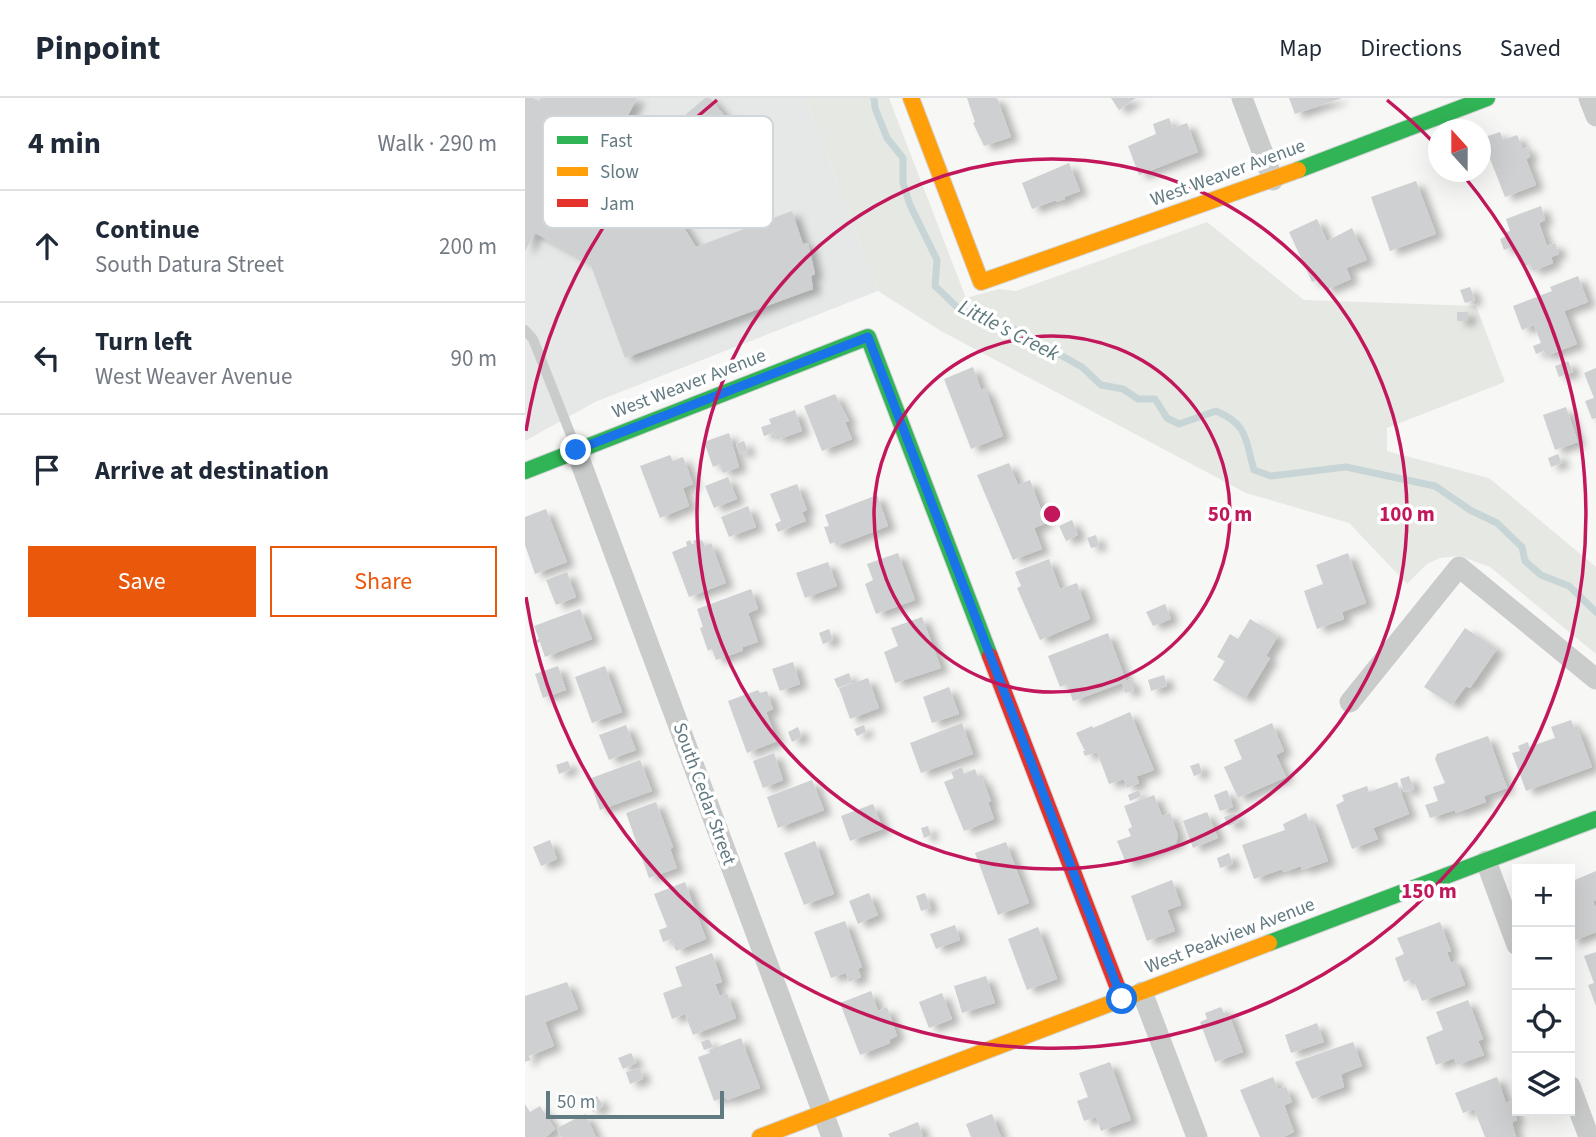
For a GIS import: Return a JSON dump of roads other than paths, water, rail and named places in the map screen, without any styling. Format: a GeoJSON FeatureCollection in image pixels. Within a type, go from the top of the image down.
{"type":"FeatureCollection","features":[{"type":"Feature","properties":{"kind":"street","name":"West Weaver Avenue"},"geometry":{"type":"LineString","coordinates":[[911,98],[981,282],[1273,180],[1487,98]]}},
{"type":"Feature","properties":{"kind":"street"},"geometry":{"type":"LineString","coordinates":[[1243,98],[1273,180]]}},
{"type":"Feature","properties":{"kind":"street"},"geometry":{"type":"LineString","coordinates":[[1590,98],[1596,116]]}},
{"type":"Feature","properties":{"kind":"street","name":"West Weaver Avenue"},"geometry":{"type":"LineString","coordinates":[[525,471],[868,337],[1132,995]]}},
{"type":"Feature","properties":{"kind":"street","name":"South Cedar Street"},"geometry":{"type":"LineString","coordinates":[[576,450],[832,1137]]}},
{"type":"Feature","properties":{"kind":"street"},"geometry":{"type":"LineString","coordinates":[[1350,702],[1459,567],[1596,679]]}},
{"type":"Feature","properties":{"kind":"street","name":"West Peakview Avenue"},"geometry":{"type":"LineString","coordinates":[[760,1137],[1596,819]]}},
{"type":"Feature","properties":{"kind":"street"},"geometry":{"type":"LineString","coordinates":[[1486,861],[1512,931]]}},
{"type":"Feature","properties":{"kind":"street"},"geometry":{"type":"LineString","coordinates":[[1132,995],[1197,1137]]}},
{"type":"Feature","properties":{"kind":"street"},"geometry":{"type":"LineString","coordinates":[[1575,1099],[1589,1137]]}},
{"type":"Feature","properties":{"kind":"lane"},"geometry":{"type":"LineString","coordinates":[[525,330],[533,339],[576,450]]}},
{"type":"Feature","properties":{"kind":"waterway","name":"Little's Creek"},"geometry":{"type":"LineString","coordinates":[[874,98],[875,108],[887,138],[903,158],[903,183],[910,205],[937,260],[935,286],[959,309],[995,319],[1082,367],[1101,385],[1123,389],[1138,399],[1155,399],[1167,418],[1179,424],[1216,411],[1227,416],[1244,435],[1254,470],[1271,476],[1346,467],[1435,486],[1470,510],[1497,523],[1522,547],[1525,561],[1541,575],[1569,586],[1596,612]]}}]}
